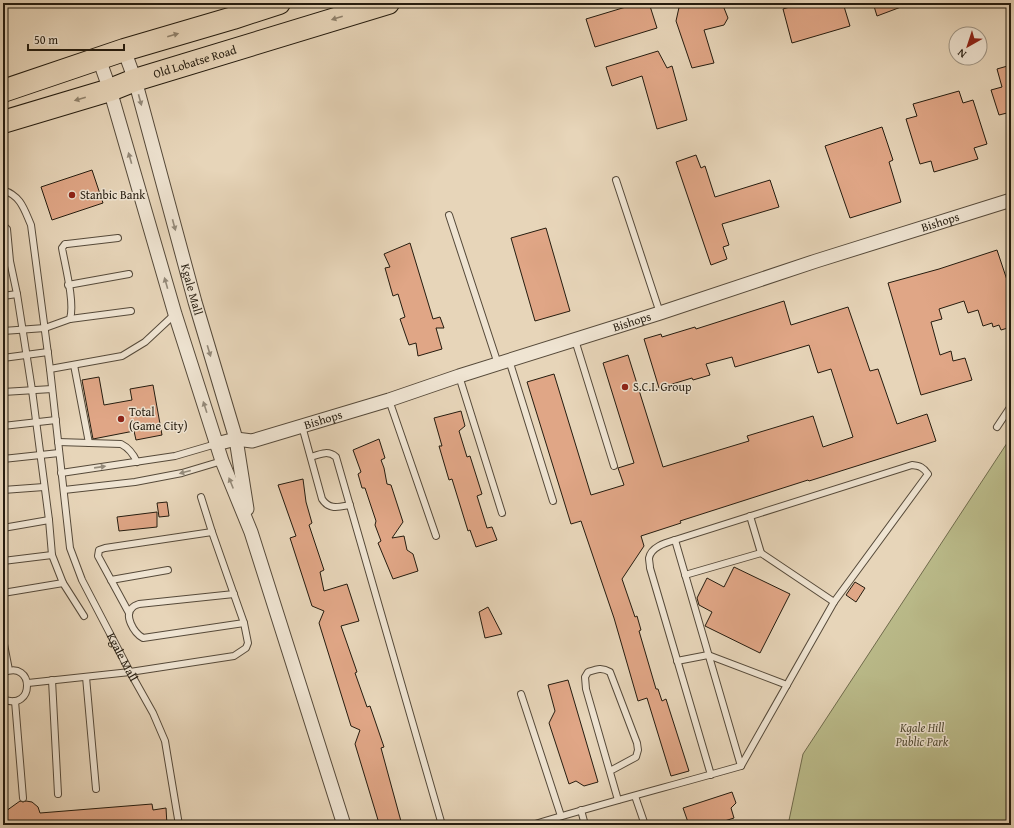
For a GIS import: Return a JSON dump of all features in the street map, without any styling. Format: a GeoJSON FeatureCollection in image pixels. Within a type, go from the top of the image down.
{"type":"FeatureCollection","features":[{"type":"Feature","properties":{"kind":"highway"},"geometry":{"type":"LineString","coordinates":[[3,91],[124,50],[279,3]]}},
{"type":"Feature","properties":{"kind":"highway","name":"Old Lobatse Road"},"geometry":{"type":"LineString","coordinates":[[3,122],[388,3]]}},
{"type":"Feature","properties":{"kind":"street","name":"Kgale Mall"},"geometry":{"type":"LineString","coordinates":[[124,50],[135,80],[195,302],[236,439],[251,532]]}},
{"type":"Feature","properties":{"kind":"street","name":"Kgale Mall"},"geometry":{"type":"LineString","coordinates":[[99,58],[110,90],[175,314],[216,444],[251,532],[344,825]]}},
{"type":"Feature","properties":{"kind":"street","name":"Bishops"},"geometry":{"type":"LineString","coordinates":[[236,439],[252,441],[389,400],[816,261],[1011,200]]}},
{"type":"Feature","properties":{"kind":"street"},"geometry":{"type":"LineString","coordinates":[[216,444],[236,439]]}},
{"type":"Feature","properties":{"kind":"street","name":"Bishops"},"geometry":{"type":"LineString","coordinates":[[239,454],[252,441]]}},
{"type":"Feature","properties":{"kind":"street"},"geometry":{"type":"LineString","coordinates":[[222,461],[239,454]]}},
{"type":"Feature","properties":{"kind":"lane"},"geometry":{"type":"LineString","coordinates":[[616,180],[660,313]]}},
{"type":"Feature","properties":{"kind":"lane","name":"Kgale Mall"},"geometry":{"type":"LineString","coordinates":[[3,190],[11,193],[22,204],[31,225],[48,352],[70,548],[82,580],[153,713],[165,741],[179,825]]}},
{"type":"Feature","properties":{"kind":"lane"},"geometry":{"type":"LineString","coordinates":[[449,215],[553,501]]}},
{"type":"Feature","properties":{"kind":"lane"},"geometry":{"type":"LineString","coordinates":[[3,225],[7,229],[10,261],[17,294],[32,390],[49,520],[52,556],[63,583],[84,616]]}},
{"type":"Feature","properties":{"kind":"lane"},"geometry":{"type":"LineString","coordinates":[[70,319],[72,313],[72,303],[62,248],[65,244],[118,238]]}},
{"type":"Feature","properties":{"kind":"lane"},"geometry":{"type":"LineString","coordinates":[[3,262],[10,261]]}},
{"type":"Feature","properties":{"kind":"lane"},"geometry":{"type":"LineString","coordinates":[[68,285],[129,274]]}},
{"type":"Feature","properties":{"kind":"lane"},"geometry":{"type":"LineString","coordinates":[[3,296],[17,294]]}},
{"type":"Feature","properties":{"kind":"lane"},"geometry":{"type":"LineString","coordinates":[[3,331],[45,328],[70,319],[131,311]]}},
{"type":"Feature","properties":{"kind":"lane"},"geometry":{"type":"LineString","coordinates":[[50,369],[122,356],[145,342],[175,314]]}},
{"type":"Feature","properties":{"kind":"lane"},"geometry":{"type":"LineString","coordinates":[[575,340],[614,466]]}},
{"type":"Feature","properties":{"kind":"lane"},"geometry":{"type":"LineString","coordinates":[[3,358],[48,352]]}},
{"type":"Feature","properties":{"kind":"lane"},"geometry":{"type":"LineString","coordinates":[[74,365],[89,443]]}},
{"type":"Feature","properties":{"kind":"lane"},"geometry":{"type":"LineString","coordinates":[[459,376],[502,513]]}},
{"type":"Feature","properties":{"kind":"lane"},"geometry":{"type":"LineString","coordinates":[[3,392],[52,389]]}},
{"type":"Feature","properties":{"kind":"lane"},"geometry":{"type":"LineString","coordinates":[[389,400],[436,536]]}},
{"type":"Feature","properties":{"kind":"lane"},"geometry":{"type":"LineString","coordinates":[[997,427],[1011,406]]}},
{"type":"Feature","properties":{"kind":"lane"},"geometry":{"type":"LineString","coordinates":[[3,426],[56,420]]}},
{"type":"Feature","properties":{"kind":"lane"},"geometry":{"type":"LineString","coordinates":[[302,426],[322,499],[325,504],[332,508],[350,505]]}},
{"type":"Feature","properties":{"kind":"lane"},"geometry":{"type":"LineString","coordinates":[[58,442],[121,444],[128,448],[134,455],[137,462]]}},
{"type":"Feature","properties":{"kind":"lane"},"geometry":{"type":"LineString","coordinates":[[61,472],[175,456],[216,444]]}},
{"type":"Feature","properties":{"kind":"lane"},"geometry":{"type":"LineString","coordinates":[[3,459],[59,453]]}},
{"type":"Feature","properties":{"kind":"lane"},"geometry":{"type":"LineString","coordinates":[[311,457],[324,453],[332,453],[336,457],[442,825]]}},
{"type":"Feature","properties":{"kind":"lane"},"geometry":{"type":"LineString","coordinates":[[64,490],[135,482],[182,473],[222,461]]}},
{"type":"Feature","properties":{"kind":"lane"},"geometry":{"type":"LineString","coordinates":[[532,825],[581,810],[635,796],[711,775],[741,766],[834,602],[928,474],[924,468],[912,466],[675,540],[663,544],[654,550],[649,558],[650,568],[711,775]]}},
{"type":"Feature","properties":{"kind":"lane"},"geometry":{"type":"LineString","coordinates":[[3,490],[44,487]]}},
{"type":"Feature","properties":{"kind":"lane"},"geometry":{"type":"LineString","coordinates":[[28,683],[130,672],[234,656],[246,648],[248,643],[244,623],[201,497]]}},
{"type":"Feature","properties":{"kind":"lane"},"geometry":{"type":"LineString","coordinates":[[750,516],[761,553],[834,602]]}},
{"type":"Feature","properties":{"kind":"lane"},"geometry":{"type":"LineString","coordinates":[[3,528],[49,520]]}},
{"type":"Feature","properties":{"kind":"lane"},"geometry":{"type":"LineString","coordinates":[[212,532],[105,548],[99,550],[98,556],[129,613],[129,617],[135,632],[143,638],[244,623]]}},
{"type":"Feature","properties":{"kind":"lane"},"geometry":{"type":"LineString","coordinates":[[675,540],[741,766]]}},
{"type":"Feature","properties":{"kind":"lane"},"geometry":{"type":"LineString","coordinates":[[685,575],[761,553]]}},
{"type":"Feature","properties":{"kind":"lane"},"geometry":{"type":"LineString","coordinates":[[3,561],[52,556]]}},
{"type":"Feature","properties":{"kind":"lane"},"geometry":{"type":"LineString","coordinates":[[111,580],[168,570]]}},
{"type":"Feature","properties":{"kind":"lane"},"geometry":{"type":"LineString","coordinates":[[3,593],[63,583]]}},
{"type":"Feature","properties":{"kind":"lane"},"geometry":{"type":"LineString","coordinates":[[129,613],[133,607],[139,604],[234,594]]}},
{"type":"Feature","properties":{"kind":"lane"},"geometry":{"type":"LineString","coordinates":[[3,639],[6,672],[15,670],[21,673],[28,683],[25,695],[21,699],[15,701],[3,699]]}},
{"type":"Feature","properties":{"kind":"lane"},"geometry":{"type":"LineString","coordinates":[[677,661],[708,655],[787,685]]}},
{"type":"Feature","properties":{"kind":"lane"},"geometry":{"type":"LineString","coordinates":[[610,771],[636,757],[638,750],[637,743],[610,672],[599,668],[588,672],[585,677],[586,683],[610,771],[618,800]]}},
{"type":"Feature","properties":{"kind":"lane"},"geometry":{"type":"LineString","coordinates":[[86,677],[96,789]]}},
{"type":"Feature","properties":{"kind":"lane"},"geometry":{"type":"LineString","coordinates":[[52,680],[58,794]]}},
{"type":"Feature","properties":{"kind":"lane"},"geometry":{"type":"LineString","coordinates":[[521,694],[561,816]]}},
{"type":"Feature","properties":{"kind":"lane"},"geometry":{"type":"LineString","coordinates":[[15,701],[23,798]]}},
{"type":"Feature","properties":{"kind":"lane"},"geometry":{"type":"LineString","coordinates":[[635,796],[645,825]]}},
{"type":"Feature","properties":{"kind":"lane"},"geometry":{"type":"LineString","coordinates":[[581,810],[585,825]]}},
{"type":"Feature","properties":{"kind":"green space","name":"Kgale Hill Public Park"},"geometry":{"type":"Polygon","coordinates":[[[1011,437],[1011,825],[788,825],[803,754],[1011,437]]]}},
{"type":"Feature","properties":{"kind":"building"},"geometry":{"type":"Polygon","coordinates":[[[639,3],[649,3],[657,28],[595,47],[586,19],[639,3]]]}},
{"type":"Feature","properties":{"kind":"building"},"geometry":{"type":"Polygon","coordinates":[[[680,3],[722,3],[728,18],[724,25],[704,30],[714,63],[692,68],[676,21],[680,3]]]}},
{"type":"Feature","properties":{"kind":"building"},"geometry":{"type":"Polygon","coordinates":[[[803,3],[843,3],[850,26],[792,43],[783,9],[803,3]]]}},
{"type":"Feature","properties":{"kind":"building"},"geometry":{"type":"Polygon","coordinates":[[[873,3],[909,3],[909,4],[877,16],[873,3]]]}},
{"type":"Feature","properties":{"kind":"building"},"geometry":{"type":"Polygon","coordinates":[[[658,51],[667,68],[672,66],[687,120],[657,129],[642,76],[612,86],[606,67],[658,51]]]}},
{"type":"Feature","properties":{"kind":"building"},"geometry":{"type":"Polygon","coordinates":[[[1011,65],[1011,112],[999,115],[991,90],[1002,87],[997,69],[1011,65]]]}},
{"type":"Feature","properties":{"kind":"building"},"geometry":{"type":"Polygon","coordinates":[[[959,91],[963,103],[973,100],[987,144],[974,148],[978,159],[934,172],[931,161],[920,164],[906,119],[917,116],[913,104],[959,91]]]}},
{"type":"Feature","properties":{"kind":"building"},"geometry":{"type":"Polygon","coordinates":[[[882,127],[893,160],[889,162],[901,202],[850,218],[825,146],[882,127]]]}},
{"type":"Feature","properties":{"kind":"building"},"geometry":{"type":"Polygon","coordinates":[[[696,155],[701,168],[705,166],[715,197],[770,180],[779,207],[722,224],[729,245],[723,247],[727,259],[711,265],[676,162],[696,155]]]}},
{"type":"Feature","properties":{"kind":"building","name":"Stanbic Bank"},"geometry":{"type":"Polygon","coordinates":[[[92,170],[103,203],[52,220],[41,187],[92,170]]]}},
{"type":"Feature","properties":{"kind":"building"},"geometry":{"type":"Polygon","coordinates":[[[546,228],[570,311],[535,321],[511,238],[546,228]]]}},
{"type":"Feature","properties":{"kind":"building"},"geometry":{"type":"Polygon","coordinates":[[[410,243],[433,319],[440,317],[444,328],[436,328],[442,349],[418,356],[416,343],[409,345],[400,319],[405,317],[398,294],[393,296],[385,268],[390,267],[384,254],[410,243]]]}},
{"type":"Feature","properties":{"kind":"building"},"geometry":{"type":"Polygon","coordinates":[[[997,250],[1011,292],[1011,327],[1001,330],[999,325],[993,327],[992,323],[983,326],[978,310],[968,313],[964,301],[939,309],[942,319],[931,322],[940,355],[951,351],[953,361],[965,358],[972,380],[921,395],[888,283],[939,269],[997,250]]]}},
{"type":"Feature","properties":{"kind":"building"},"geometry":{"type":"Polygon","coordinates":[[[784,301],[791,325],[848,307],[870,371],[878,369],[897,424],[927,414],[936,441],[680,521],[681,523],[641,536],[644,546],[622,579],[635,617],[637,616],[641,630],[639,631],[656,689],[658,689],[662,701],[666,699],[689,771],[671,776],[647,698],[638,701],[614,618],[581,521],[571,524],[527,382],[554,374],[591,495],[624,485],[618,468],[634,463],[603,363],[628,355],[663,467],[749,441],[747,436],[813,416],[823,447],[853,437],[831,369],[818,373],[809,345],[735,367],[732,357],[706,364],[710,375],[693,380],[692,378],[659,388],[644,339],[661,334],[662,337],[695,327],[696,329],[784,301]]]}},
{"type":"Feature","properties":{"kind":"building"},"geometry":{"type":"Polygon","coordinates":[[[99,377],[104,405],[132,400],[130,389],[153,385],[162,435],[136,440],[134,431],[93,439],[82,380],[99,377]]]}},
{"type":"Feature","properties":{"kind":"building"},"geometry":{"type":"Polygon","coordinates":[[[461,411],[465,426],[459,431],[467,457],[470,456],[482,494],[477,496],[487,528],[492,527],[497,540],[476,547],[470,530],[468,531],[452,479],[449,480],[439,446],[442,446],[434,418],[461,411]]]}},
{"type":"Feature","properties":{"kind":"building"},"geometry":{"type":"Polygon","coordinates":[[[379,439],[385,458],[381,460],[387,484],[391,485],[403,522],[392,538],[404,536],[407,550],[413,554],[418,571],[393,579],[378,543],[381,541],[375,525],[376,521],[365,488],[362,488],[358,474],[361,472],[353,450],[379,439]]]}},
{"type":"Feature","properties":{"kind":"building"},"geometry":{"type":"Polygon","coordinates":[[[303,479],[306,502],[312,523],[309,525],[324,570],[320,572],[324,591],[347,584],[359,621],[341,626],[367,707],[370,706],[384,747],[381,748],[402,825],[381,825],[378,820],[355,744],[360,730],[351,726],[319,623],[324,611],[312,606],[290,538],[296,536],[278,485],[303,479]]]}},
{"type":"Feature","properties":{"kind":"building"},"geometry":{"type":"Polygon","coordinates":[[[167,502],[169,516],[159,517],[157,503],[167,502]]]}},
{"type":"Feature","properties":{"kind":"building"},"geometry":{"type":"Polygon","coordinates":[[[157,512],[157,527],[119,531],[117,517],[157,512]]]}},
{"type":"Feature","properties":{"kind":"building"},"geometry":{"type":"Polygon","coordinates":[[[734,567],[790,594],[760,653],[705,626],[712,612],[699,605],[697,598],[707,578],[724,587],[734,567]]]}},
{"type":"Feature","properties":{"kind":"building"},"geometry":{"type":"Polygon","coordinates":[[[855,582],[865,588],[856,602],[846,595],[855,582]]]}},
{"type":"Feature","properties":{"kind":"building"},"geometry":{"type":"Polygon","coordinates":[[[488,607],[502,634],[485,638],[479,612],[488,607]]]}},
{"type":"Feature","properties":{"kind":"building"},"geometry":{"type":"Polygon","coordinates":[[[568,680],[598,782],[584,786],[576,781],[569,784],[549,723],[555,711],[548,685],[568,680]]]}},
{"type":"Feature","properties":{"kind":"building"},"geometry":{"type":"Polygon","coordinates":[[[732,792],[736,803],[731,808],[734,818],[712,825],[689,825],[683,808],[732,792]]]}},
{"type":"Feature","properties":{"kind":"building"},"geometry":{"type":"Polygon","coordinates":[[[20,801],[32,802],[38,807],[40,813],[152,804],[153,810],[166,808],[167,825],[8,825],[6,811],[20,801]]]}},
{"type":"Feature","properties":{"kind":"place","name":"Stanbic Bank"},"geometry":{"type":"Point","coordinates":[72,195]}},
{"type":"Feature","properties":{"kind":"place","name":"S.C.I. Group"},"geometry":{"type":"Point","coordinates":[625,387]}},
{"type":"Feature","properties":{"kind":"place","name":"Total (Game City)"},"geometry":{"type":"Point","coordinates":[121,419]}}]}
